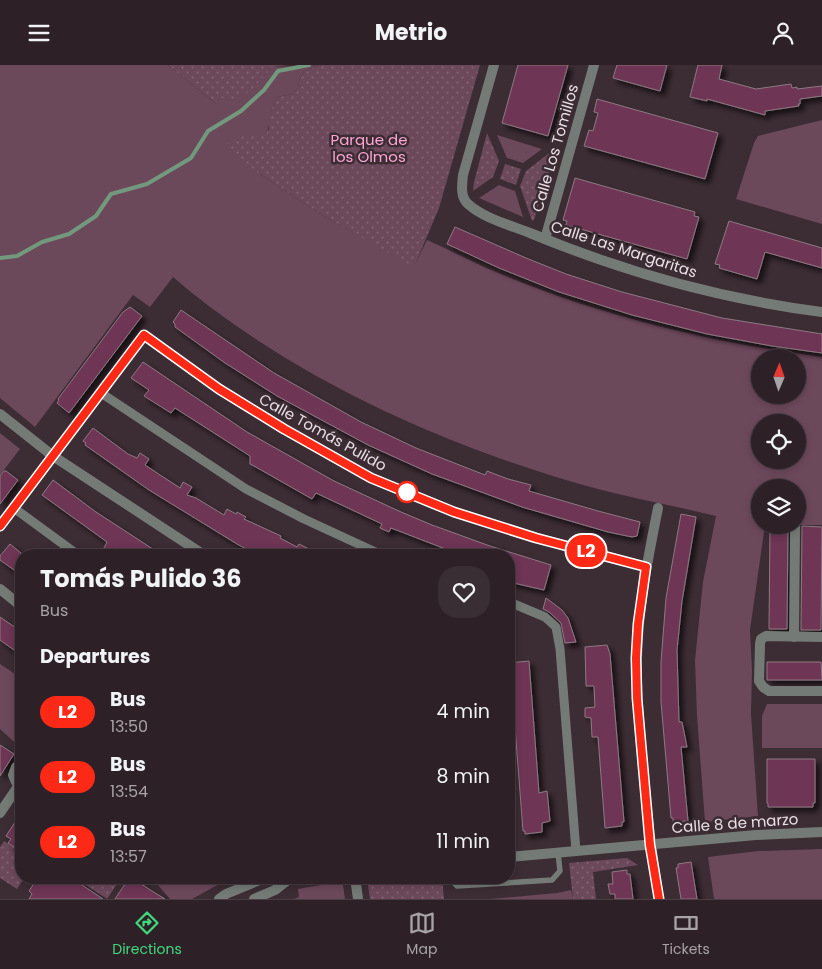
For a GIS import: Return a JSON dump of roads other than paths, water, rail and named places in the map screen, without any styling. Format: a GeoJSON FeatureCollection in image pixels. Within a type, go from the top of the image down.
{"type":"FeatureCollection","features":[{"type":"Feature","properties":{"kind":"street","name":"Calle Las Margaritas"},"geometry":{"type":"LineString","coordinates":[[494,65],[463,175],[462,190],[466,203],[483,214],[545,239],[646,275],[699,290],[758,303],[822,312]]}},
{"type":"Feature","properties":{"kind":"street","name":"Calle Los Tomillos"},"geometry":{"type":"LineString","coordinates":[[545,239],[594,65]]}},
{"type":"Feature","properties":{"kind":"street","name":"Calle Tomás Pulido"},"geometry":{"type":"LineString","coordinates":[[101,393],[144,335],[219,389],[284,429],[371,478],[464,515],[536,538],[646,567]]}},
{"type":"Feature","properties":{"kind":"street"},"geometry":{"type":"LineString","coordinates":[[0,526],[101,393],[246,489],[304,519],[369,549]]}},
{"type":"Feature","properties":{"kind":"street"},"geometry":{"type":"LineString","coordinates":[[0,414],[53,456],[195,549]]}},
{"type":"Feature","properties":{"kind":"street"},"geometry":{"type":"LineString","coordinates":[[14,508],[70,549]]}},
{"type":"Feature","properties":{"kind":"street"},"geometry":{"type":"LineString","coordinates":[[658,508],[646,567],[638,624],[636,658],[637,698],[650,845],[658,899]]}},
{"type":"Feature","properties":{"kind":"street"},"geometry":{"type":"LineString","coordinates":[[794,637],[795,534]]}},
{"type":"Feature","properties":{"kind":"street"},"geometry":{"type":"LineString","coordinates":[[0,589],[15,600]]}},
{"type":"Feature","properties":{"kind":"street"},"geometry":{"type":"LineString","coordinates":[[515,604],[545,617],[556,627],[560,649],[576,851]]}},
{"type":"Feature","properties":{"kind":"street"},"geometry":{"type":"LineString","coordinates":[[822,637],[766,636],[761,639],[759,681],[769,691],[822,691]]}},
{"type":"Feature","properties":{"kind":"street"},"geometry":{"type":"LineString","coordinates":[[0,813],[15,793]]}},
{"type":"Feature","properties":{"kind":"street","name":"Calle 8 de marzo"},"geometry":{"type":"LineString","coordinates":[[515,857],[756,835],[822,832]]}},
{"type":"Feature","properties":{"kind":"street"},"geometry":{"type":"LineString","coordinates":[[219,899],[250,884]]}},
{"type":"Feature","properties":{"kind":"street"},"geometry":{"type":"LineString","coordinates":[[254,899],[275,890],[282,884]]}},
{"type":"Feature","properties":{"kind":"street"},"geometry":{"type":"LineString","coordinates":[[356,884],[358,899]]}},
{"type":"Feature","properties":{"kind":"lane"},"geometry":{"type":"LineString","coordinates":[[515,882],[552,880],[560,871],[558,853]]}},
{"type":"Feature","properties":{"kind":"lane"},"geometry":{"type":"LineString","coordinates":[[456,884],[458,886],[489,884]]}},
{"type":"Feature","properties":{"kind":"waterway"},"geometry":{"type":"LineString","coordinates":[[0,258],[17,256],[42,242],[69,234],[96,216],[111,194],[147,184],[191,158],[208,131],[241,111],[264,90],[278,71],[309,65]]}},
{"type":"Feature","properties":{"kind":"park label","name":"Parque de los Olmos"},"geometry":{"type":"Point","coordinates":[369,148]}}]}
